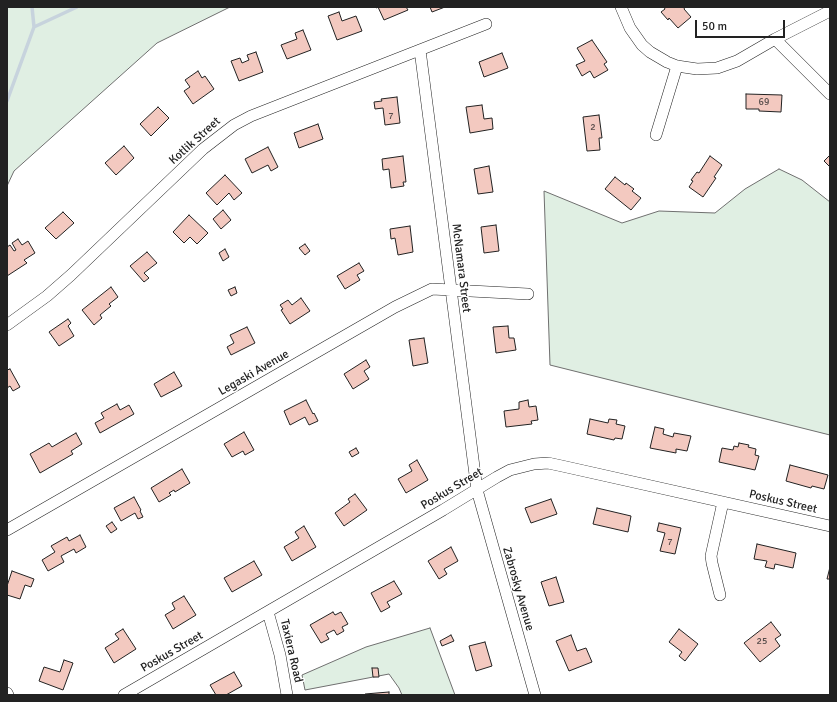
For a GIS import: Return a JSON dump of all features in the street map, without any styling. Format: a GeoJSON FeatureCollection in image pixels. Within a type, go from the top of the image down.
{"type":"FeatureCollection","features":[{"type":"Feature","properties":{"kind":"street"},"geometry":{"type":"LineString","coordinates":[[621,7],[630,28],[642,45],[658,58],[677,66],[707,69],[727,65],[830,11]]}},
{"type":"Feature","properties":{"kind":"street","name":"Kotlik Street"},"geometry":{"type":"LineString","coordinates":[[7,325],[47,296],[71,275],[203,149],[234,125],[251,116],[486,24]]}},
{"type":"Feature","properties":{"kind":"street"},"geometry":{"type":"LineString","coordinates":[[775,39],[830,94]]}},
{"type":"Feature","properties":{"kind":"street","name":"McNamara Street"},"geometry":{"type":"LineString","coordinates":[[420,50],[476,490]]}},
{"type":"Feature","properties":{"kind":"street"},"geometry":{"type":"LineString","coordinates":[[656,135],[677,66]]}},
{"type":"Feature","properties":{"kind":"street","name":"Legaski Avenue"},"geometry":{"type":"LineString","coordinates":[[7,530],[394,307],[432,289],[528,294]]}},
{"type":"Feature","properties":{"kind":"street","name":"Poskus Street"},"geometry":{"type":"LineString","coordinates":[[124,695],[510,470],[534,464],[548,463],[830,526]]}},
{"type":"Feature","properties":{"kind":"street","name":"Zabrosky Avenue"},"geometry":{"type":"LineString","coordinates":[[476,490],[535,695]]}},
{"type":"Feature","properties":{"kind":"street"},"geometry":{"type":"LineString","coordinates":[[720,595],[711,556],[723,502]]}},
{"type":"Feature","properties":{"kind":"street","name":"Taxiera Road"},"geometry":{"type":"LineString","coordinates":[[268,612],[280,656],[287,695]]}},
{"type":"Feature","properties":{"kind":"green space"},"geometry":{"type":"Polygon","coordinates":[[[7,7],[230,7],[157,43],[14,171],[7,186],[7,7]]]}},
{"type":"Feature","properties":{"kind":"green space"},"geometry":{"type":"Polygon","coordinates":[[[779,169],[802,180],[830,202],[830,435],[550,365],[544,191],[622,223],[659,211],[715,213],[745,189],[779,169]]]}},
{"type":"Feature","properties":{"kind":"green space"},"geometry":{"type":"Polygon","coordinates":[[[430,628],[455,695],[402,695],[389,674],[305,690],[302,675],[366,647],[430,628]]]}},
{"type":"Feature","properties":{"kind":"building"},"geometry":{"type":"Polygon","coordinates":[[[378,7],[406,7],[408,10],[384,20],[378,7]]]}},
{"type":"Feature","properties":{"kind":"building"},"geometry":{"type":"Polygon","coordinates":[[[430,7],[445,7],[432,12],[430,7]]]}},
{"type":"Feature","properties":{"kind":"building"},"geometry":{"type":"Polygon","coordinates":[[[664,7],[685,7],[684,9],[691,17],[678,28],[661,12],[665,9],[664,7]]]}},
{"type":"Feature","properties":{"kind":"building"},"geometry":{"type":"Polygon","coordinates":[[[339,12],[342,21],[356,16],[362,31],[337,40],[328,16],[339,12]]]}},
{"type":"Feature","properties":{"kind":"building"},"geometry":{"type":"Polygon","coordinates":[[[303,30],[311,50],[287,59],[281,45],[297,39],[295,33],[303,30]]]}},
{"type":"Feature","properties":{"kind":"building"},"geometry":{"type":"Polygon","coordinates":[[[592,40],[607,62],[604,64],[608,70],[594,78],[590,71],[582,76],[576,65],[585,61],[577,48],[592,40]]]}},
{"type":"Feature","properties":{"kind":"building"},"geometry":{"type":"Polygon","coordinates":[[[256,52],[263,72],[239,81],[231,61],[240,58],[242,63],[249,60],[247,55],[256,52]]]}},
{"type":"Feature","properties":{"kind":"building"},"geometry":{"type":"Polygon","coordinates":[[[502,53],[508,68],[484,77],[479,62],[502,53]]]}},
{"type":"Feature","properties":{"kind":"building"},"geometry":{"type":"Polygon","coordinates":[[[198,71],[202,78],[205,76],[214,89],[193,104],[184,91],[190,87],[185,80],[198,71]]]}},
{"type":"Feature","properties":{"kind":"building"},"geometry":{"type":"Polygon","coordinates":[[[746,94],[782,95],[781,112],[746,109],[746,94]]]}},
{"type":"Feature","properties":{"kind":"building"},"geometry":{"type":"Polygon","coordinates":[[[397,97],[400,123],[385,125],[383,108],[375,109],[374,102],[382,101],[381,99],[397,97]]]}},
{"type":"Feature","properties":{"kind":"building"},"geometry":{"type":"Polygon","coordinates":[[[482,105],[484,119],[492,118],[493,129],[470,133],[466,107],[482,105]]]}},
{"type":"Feature","properties":{"kind":"building"},"geometry":{"type":"Polygon","coordinates":[[[158,107],[169,118],[151,136],[140,124],[158,107]]]}},
{"type":"Feature","properties":{"kind":"building"},"geometry":{"type":"Polygon","coordinates":[[[599,115],[602,138],[599,138],[600,150],[587,151],[583,117],[599,115]]]}},
{"type":"Feature","properties":{"kind":"building"},"geometry":{"type":"Polygon","coordinates":[[[318,124],[323,139],[299,148],[294,133],[318,124]]]}},
{"type":"Feature","properties":{"kind":"building"},"geometry":{"type":"Polygon","coordinates":[[[124,146],[134,158],[116,175],[105,163],[124,146]]]}},
{"type":"Feature","properties":{"kind":"building"},"geometry":{"type":"Polygon","coordinates":[[[268,147],[278,167],[271,171],[268,165],[252,173],[245,159],[268,147]]]}},
{"type":"Feature","properties":{"kind":"building"},"geometry":{"type":"Polygon","coordinates":[[[830,155],[830,167],[824,161],[830,155]]]}},
{"type":"Feature","properties":{"kind":"building"},"geometry":{"type":"Polygon","coordinates":[[[403,156],[406,182],[403,182],[404,186],[391,188],[389,169],[383,170],[382,159],[403,156]]]}},
{"type":"Feature","properties":{"kind":"building"},"geometry":{"type":"Polygon","coordinates":[[[710,156],[722,165],[714,177],[716,178],[703,197],[689,187],[693,181],[691,180],[697,172],[699,173],[710,156]]]}},
{"type":"Feature","properties":{"kind":"building"},"geometry":{"type":"Polygon","coordinates":[[[489,166],[493,192],[478,194],[474,169],[489,166]]]}},
{"type":"Feature","properties":{"kind":"building"},"geometry":{"type":"Polygon","coordinates":[[[225,175],[242,193],[234,200],[229,193],[217,205],[206,193],[225,175]]]}},
{"type":"Feature","properties":{"kind":"building"},"geometry":{"type":"Polygon","coordinates":[[[615,177],[625,185],[626,183],[634,189],[632,191],[641,198],[631,210],[605,189],[615,177]]]}},
{"type":"Feature","properties":{"kind":"building"},"geometry":{"type":"Polygon","coordinates":[[[223,210],[231,220],[221,229],[213,219],[223,210]]]}},
{"type":"Feature","properties":{"kind":"building"},"geometry":{"type":"Polygon","coordinates":[[[63,212],[74,223],[56,239],[45,228],[63,212]]]}},
{"type":"Feature","properties":{"kind":"building"},"geometry":{"type":"Polygon","coordinates":[[[189,215],[208,233],[197,244],[190,237],[184,243],[173,232],[189,215]]]}},
{"type":"Feature","properties":{"kind":"building"},"geometry":{"type":"Polygon","coordinates":[[[496,225],[499,251],[484,253],[481,227],[496,225]]]}},
{"type":"Feature","properties":{"kind":"building"},"geometry":{"type":"Polygon","coordinates":[[[410,226],[413,252],[398,255],[395,238],[391,239],[390,229],[410,226]]]}},
{"type":"Feature","properties":{"kind":"building"},"geometry":{"type":"Polygon","coordinates":[[[18,239],[22,245],[28,241],[35,253],[24,260],[27,263],[7,276],[7,247],[10,245],[14,251],[16,250],[12,243],[18,239]]]}},
{"type":"Feature","properties":{"kind":"building"},"geometry":{"type":"Polygon","coordinates":[[[305,244],[310,251],[305,255],[299,248],[305,244]]]}},
{"type":"Feature","properties":{"kind":"building"},"geometry":{"type":"Polygon","coordinates":[[[225,249],[229,257],[223,261],[219,253],[225,249]]]}},
{"type":"Feature","properties":{"kind":"building"},"geometry":{"type":"Polygon","coordinates":[[[147,252],[157,263],[144,273],[149,278],[144,282],[130,266],[147,252]]]}},
{"type":"Feature","properties":{"kind":"building"},"geometry":{"type":"Polygon","coordinates":[[[359,263],[364,271],[357,275],[360,280],[345,289],[337,276],[359,263]]]}},
{"type":"Feature","properties":{"kind":"building"},"geometry":{"type":"Polygon","coordinates":[[[111,287],[118,297],[109,304],[111,306],[100,315],[102,318],[94,325],[82,310],[111,287]]]}},
{"type":"Feature","properties":{"kind":"building"},"geometry":{"type":"Polygon","coordinates":[[[235,287],[237,293],[231,296],[228,290],[235,287]]]}},
{"type":"Feature","properties":{"kind":"building"},"geometry":{"type":"Polygon","coordinates":[[[301,298],[310,311],[290,324],[281,310],[283,309],[280,305],[288,300],[292,305],[301,298]]]}},
{"type":"Feature","properties":{"kind":"building"},"geometry":{"type":"Polygon","coordinates":[[[68,319],[71,323],[68,326],[74,336],[59,346],[49,332],[68,319]]]}},
{"type":"Feature","properties":{"kind":"building"},"geometry":{"type":"Polygon","coordinates":[[[508,326],[509,338],[514,338],[516,350],[496,353],[493,327],[508,326]]]}},
{"type":"Feature","properties":{"kind":"building"},"geometry":{"type":"Polygon","coordinates":[[[247,327],[255,343],[231,355],[227,347],[234,343],[230,335],[247,327]]]}},
{"type":"Feature","properties":{"kind":"building"},"geometry":{"type":"Polygon","coordinates":[[[424,338],[428,363],[413,366],[409,340],[424,338]]]}},
{"type":"Feature","properties":{"kind":"building"},"geometry":{"type":"Polygon","coordinates":[[[366,360],[370,367],[364,371],[369,379],[353,389],[344,374],[366,360]]]}},
{"type":"Feature","properties":{"kind":"building"},"geometry":{"type":"Polygon","coordinates":[[[10,369],[20,387],[13,391],[10,386],[7,388],[7,370],[10,369]]]}},
{"type":"Feature","properties":{"kind":"building"},"geometry":{"type":"Polygon","coordinates":[[[174,372],[182,386],[161,397],[154,384],[174,372]]]}},
{"type":"Feature","properties":{"kind":"building"},"geometry":{"type":"Polygon","coordinates":[[[306,400],[318,421],[309,425],[305,417],[290,425],[284,411],[306,400]]]}},
{"type":"Feature","properties":{"kind":"building"},"geometry":{"type":"Polygon","coordinates":[[[528,400],[529,407],[536,406],[538,420],[531,421],[532,424],[506,427],[504,411],[519,409],[519,402],[528,400]]]}},
{"type":"Feature","properties":{"kind":"building"},"geometry":{"type":"Polygon","coordinates":[[[117,404],[120,410],[129,405],[134,414],[100,433],[95,423],[104,418],[101,413],[117,404]]]}},
{"type":"Feature","properties":{"kind":"building"},"geometry":{"type":"Polygon","coordinates":[[[590,419],[608,423],[609,419],[617,420],[616,424],[625,426],[622,439],[615,438],[614,440],[587,434],[590,419]]]}},
{"type":"Feature","properties":{"kind":"building"},"geometry":{"type":"Polygon","coordinates":[[[655,427],[664,429],[663,434],[673,437],[674,433],[691,436],[687,451],[676,449],[676,453],[650,448],[655,427]]]}},
{"type":"Feature","properties":{"kind":"building"},"geometry":{"type":"Polygon","coordinates":[[[244,432],[254,450],[245,455],[243,451],[232,457],[224,444],[244,432]]]}},
{"type":"Feature","properties":{"kind":"building"},"geometry":{"type":"Polygon","coordinates":[[[76,433],[82,444],[71,451],[73,454],[40,473],[30,454],[49,443],[52,447],[76,433]]]}},
{"type":"Feature","properties":{"kind":"building"},"geometry":{"type":"Polygon","coordinates":[[[739,443],[749,445],[748,447],[756,449],[755,455],[759,456],[755,470],[719,462],[722,448],[733,450],[734,446],[738,447],[739,443]]]}},
{"type":"Feature","properties":{"kind":"building"},"geometry":{"type":"Polygon","coordinates":[[[356,448],[359,453],[352,457],[349,452],[356,448]]]}},
{"type":"Feature","properties":{"kind":"building"},"geometry":{"type":"Polygon","coordinates":[[[417,460],[428,480],[406,493],[398,479],[412,471],[409,465],[417,460]]]}},
{"type":"Feature","properties":{"kind":"building"},"geometry":{"type":"Polygon","coordinates":[[[790,465],[828,475],[824,489],[812,486],[811,488],[786,481],[790,465]]]}},
{"type":"Feature","properties":{"kind":"building"},"geometry":{"type":"Polygon","coordinates":[[[182,469],[190,483],[175,492],[174,490],[169,493],[171,495],[159,502],[151,488],[182,469]]]}},
{"type":"Feature","properties":{"kind":"building"},"geometry":{"type":"Polygon","coordinates":[[[355,494],[367,510],[344,526],[335,513],[350,502],[348,499],[355,494]]]}},
{"type":"Feature","properties":{"kind":"building"},"geometry":{"type":"Polygon","coordinates":[[[134,497],[143,517],[138,519],[135,513],[121,521],[114,508],[134,497]]]}},
{"type":"Feature","properties":{"kind":"building"},"geometry":{"type":"Polygon","coordinates":[[[551,499],[557,514],[531,523],[525,508],[551,499]]]}},
{"type":"Feature","properties":{"kind":"building"},"geometry":{"type":"Polygon","coordinates":[[[597,508],[631,516],[628,532],[593,524],[597,508]]]}},
{"type":"Feature","properties":{"kind":"building"},"geometry":{"type":"Polygon","coordinates":[[[112,522],[117,529],[111,533],[106,526],[112,522]]]}},
{"type":"Feature","properties":{"kind":"building"},"geometry":{"type":"Polygon","coordinates":[[[659,523],[681,528],[675,554],[660,551],[665,533],[657,531],[659,523]]]}},
{"type":"Feature","properties":{"kind":"building"},"geometry":{"type":"Polygon","coordinates":[[[304,526],[316,547],[292,561],[284,547],[299,538],[295,532],[304,526]]]}},
{"type":"Feature","properties":{"kind":"building"},"geometry":{"type":"Polygon","coordinates":[[[80,535],[86,547],[76,553],[74,549],[61,556],[64,562],[48,571],[42,560],[55,552],[51,546],[67,537],[69,541],[80,535]]]}},
{"type":"Feature","properties":{"kind":"building"},"geometry":{"type":"Polygon","coordinates":[[[757,544],[796,553],[793,568],[775,564],[774,569],[765,567],[767,561],[754,559],[757,544]]]}},
{"type":"Feature","properties":{"kind":"building"},"geometry":{"type":"Polygon","coordinates":[[[451,547],[458,561],[444,569],[447,574],[439,579],[428,561],[451,547]]]}},
{"type":"Feature","properties":{"kind":"building"},"geometry":{"type":"Polygon","coordinates":[[[254,561],[262,575],[232,592],[224,578],[254,561]]]}},
{"type":"Feature","properties":{"kind":"building"},"geometry":{"type":"Polygon","coordinates":[[[830,567],[830,579],[827,579],[830,567]]]}},
{"type":"Feature","properties":{"kind":"building"},"geometry":{"type":"Polygon","coordinates":[[[12,571],[34,579],[31,587],[25,585],[20,599],[7,595],[7,586],[12,571]]]}},
{"type":"Feature","properties":{"kind":"building"},"geometry":{"type":"Polygon","coordinates":[[[556,577],[564,602],[549,606],[541,582],[556,577]]]}},
{"type":"Feature","properties":{"kind":"building"},"geometry":{"type":"Polygon","coordinates":[[[394,581],[402,594],[387,602],[390,607],[381,612],[371,593],[394,581]]]}},
{"type":"Feature","properties":{"kind":"building"},"geometry":{"type":"Polygon","coordinates":[[[184,596],[196,615],[173,629],[165,615],[175,609],[172,603],[184,596]]]}},
{"type":"Feature","properties":{"kind":"building"},"geometry":{"type":"Polygon","coordinates":[[[333,612],[335,615],[341,612],[348,624],[342,627],[344,631],[337,635],[334,630],[326,634],[329,639],[321,643],[310,625],[333,612]]]}},
{"type":"Feature","properties":{"kind":"building"},"geometry":{"type":"Polygon","coordinates":[[[771,622],[781,635],[775,639],[780,646],[760,662],[744,643],[771,622]]]}},
{"type":"Feature","properties":{"kind":"building"},"geometry":{"type":"Polygon","coordinates":[[[123,629],[136,649],[114,663],[105,648],[119,639],[115,634],[123,629]]]}},
{"type":"Feature","properties":{"kind":"building"},"geometry":{"type":"Polygon","coordinates":[[[679,629],[698,644],[685,661],[679,656],[682,652],[669,642],[679,629]]]}},
{"type":"Feature","properties":{"kind":"building"},"geometry":{"type":"Polygon","coordinates":[[[451,635],[454,641],[442,646],[440,641],[451,635]]]}},
{"type":"Feature","properties":{"kind":"building"},"geometry":{"type":"Polygon","coordinates":[[[571,635],[577,651],[586,648],[592,662],[569,671],[556,641],[571,635]]]}},
{"type":"Feature","properties":{"kind":"building"},"geometry":{"type":"Polygon","coordinates":[[[485,642],[492,666],[476,671],[469,646],[485,642]]]}},
{"type":"Feature","properties":{"kind":"building"},"geometry":{"type":"Polygon","coordinates":[[[64,660],[73,663],[63,690],[39,681],[44,667],[60,672],[64,660]]]}},
{"type":"Feature","properties":{"kind":"building"},"geometry":{"type":"Polygon","coordinates":[[[372,668],[378,668],[379,677],[373,677],[372,668]]]}},
{"type":"Feature","properties":{"kind":"building"},"geometry":{"type":"Polygon","coordinates":[[[234,672],[242,686],[226,695],[216,695],[210,685],[234,672]]]}},
{"type":"Feature","properties":{"kind":"building"},"geometry":{"type":"Polygon","coordinates":[[[389,692],[389,695],[365,695],[365,694],[389,692]]]}},
{"type":"Feature","properties":{"kind":"waterway"},"geometry":{"type":"LineString","coordinates":[[32,7],[34,27]]}},
{"type":"Feature","properties":{"kind":"waterway"},"geometry":{"type":"LineString","coordinates":[[7,101],[34,27],[77,7]]}}]}
